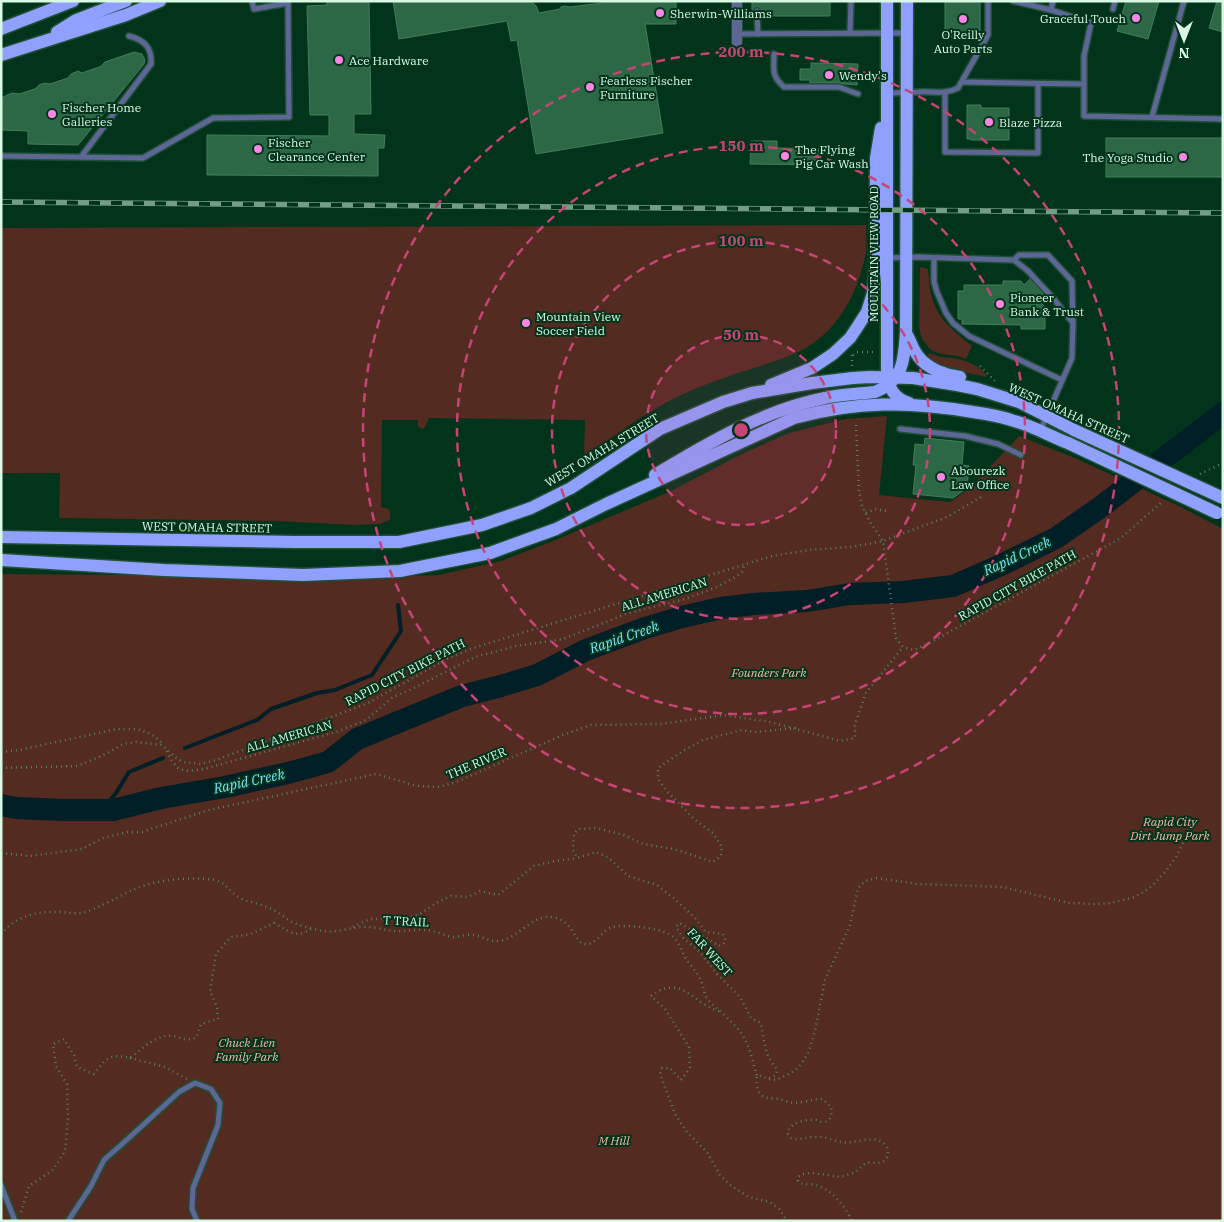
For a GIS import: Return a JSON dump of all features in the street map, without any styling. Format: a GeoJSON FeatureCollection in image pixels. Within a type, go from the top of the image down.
{"type":"FeatureCollection","features":[{"type":"Feature","properties":{"kind":"main road"},"geometry":{"type":"LineString","coordinates":[[1,29],[73,1]]}},
{"type":"Feature","properties":{"kind":"main road"},"geometry":{"type":"LineString","coordinates":[[41,43],[76,20],[126,1]]}},
{"type":"Feature","properties":{"kind":"main road"},"geometry":{"type":"LineString","coordinates":[[1,55],[41,43],[160,1]]}},
{"type":"Feature","properties":{"kind":"main road","name":"MOUNTAIN VIEW ROAD"},"geometry":{"type":"LineString","coordinates":[[887,1],[887,258],[890,380]]}},
{"type":"Feature","properties":{"kind":"main road"},"geometry":{"type":"LineString","coordinates":[[606,504],[682,459],[747,424],[793,406],[833,396],[875,392],[882,389],[900,373],[904,362],[906,332],[907,1]]}},
{"type":"Feature","properties":{"kind":"main road"},"geometry":{"type":"LineString","coordinates":[[752,393],[812,368],[833,354],[850,338],[867,312],[873,293],[875,273],[876,158],[886,93]]}},
{"type":"Feature","properties":{"kind":"main road"},"geometry":{"type":"LineString","coordinates":[[906,332],[917,355],[930,366],[952,376],[1014,392],[1019,402]]}},
{"type":"Feature","properties":{"kind":"main road","name":"WEST OMAHA STREET"},"geometry":{"type":"LineString","coordinates":[[1,537],[399,542],[482,525],[531,508],[571,488],[660,429],[723,402],[752,393],[853,378],[932,380],[984,391],[1019,402],[1074,430],[1223,498]]}},
{"type":"Feature","properties":{"kind":"main road"},"geometry":{"type":"LineString","coordinates":[[890,380],[890,389],[896,396],[913,404]]}},
{"type":"Feature","properties":{"kind":"main road"},"geometry":{"type":"LineString","coordinates":[[1,560],[164,570],[293,575],[400,572],[490,553],[556,529],[606,504],[794,418],[816,412],[884,404],[913,404],[952,408],[1014,420],[1220,514]]}},
{"type":"Feature","properties":{"kind":"street"},"geometry":{"type":"LineString","coordinates":[[737,1],[737,38]]}},
{"type":"Feature","properties":{"kind":"lane"},"geometry":{"type":"LineString","coordinates":[[1,156],[143,158],[212,118],[289,117],[288,3],[254,9],[252,1]]}},
{"type":"Feature","properties":{"kind":"lane"},"geometry":{"type":"LineString","coordinates":[[850,33],[851,1]]}},
{"type":"Feature","properties":{"kind":"lane"},"geometry":{"type":"LineString","coordinates":[[886,93],[951,92],[958,88],[988,35],[988,1]]}},
{"type":"Feature","properties":{"kind":"lane"},"geometry":{"type":"LineString","coordinates":[[1013,1],[1051,10],[1090,23],[1084,56],[1084,116],[1223,119]]}},
{"type":"Feature","properties":{"kind":"lane"},"geometry":{"type":"LineString","coordinates":[[1051,10],[1053,1]]}},
{"type":"Feature","properties":{"kind":"lane"},"geometry":{"type":"LineString","coordinates":[[1112,9],[1115,1]]}},
{"type":"Feature","properties":{"kind":"lane"},"geometry":{"type":"LineString","coordinates":[[1152,117],[1184,1]]}},
{"type":"Feature","properties":{"kind":"lane"},"geometry":{"type":"LineString","coordinates":[[757,11],[758,34]]}},
{"type":"Feature","properties":{"kind":"lane"},"geometry":{"type":"LineString","coordinates":[[737,38],[758,34],[908,33]]}},
{"type":"Feature","properties":{"kind":"lane"},"geometry":{"type":"LineString","coordinates":[[80,157],[152,64],[152,54],[149,48],[137,38],[129,36]]}},
{"type":"Feature","properties":{"kind":"lane"},"geometry":{"type":"LineString","coordinates":[[774,54],[776,80],[784,87],[840,87],[858,94]]}},
{"type":"Feature","properties":{"kind":"lane"},"geometry":{"type":"LineString","coordinates":[[962,82],[1084,84]]}},
{"type":"Feature","properties":{"kind":"lane"},"geometry":{"type":"LineString","coordinates":[[945,92],[945,152],[1038,153],[1038,84]]}},
{"type":"Feature","properties":{"kind":"lane"},"geometry":{"type":"LineString","coordinates":[[1014,260],[1019,256],[1048,255],[1072,281],[1072,358],[1040,432]]}},
{"type":"Feature","properties":{"kind":"lane"},"geometry":{"type":"LineString","coordinates":[[887,258],[1014,260],[1028,271],[1073,323]]}},
{"type":"Feature","properties":{"kind":"lane"},"geometry":{"type":"LineString","coordinates":[[934,258],[934,282],[946,313],[953,322],[970,336],[1062,380]]}},
{"type":"Feature","properties":{"kind":"lane"},"geometry":{"type":"LineString","coordinates":[[900,429],[965,436],[998,444],[1022,455]]}},
{"type":"Feature","properties":{"kind":"lane"},"geometry":{"type":"LineString","coordinates":[[68,1221],[91,1186],[104,1160],[179,1092],[195,1083],[211,1089],[220,1103],[218,1126],[193,1188],[192,1209],[197,1221]]}},
{"type":"Feature","properties":{"kind":"lane"},"geometry":{"type":"LineString","coordinates":[[1,1185],[15,1221]]}},
{"type":"Feature","properties":{"kind":"path"},"geometry":{"type":"LineString","coordinates":[[848,350],[853,355]]}},
{"type":"Feature","properties":{"kind":"path"},"geometry":{"type":"LineString","coordinates":[[853,355],[858,352],[874,352]]}},
{"type":"Feature","properties":{"kind":"path"},"geometry":{"type":"LineString","coordinates":[[852,366],[853,355]]}},
{"type":"Feature","properties":{"kind":"path"},"geometry":{"type":"LineString","coordinates":[[980,366],[1001,388]]}},
{"type":"Feature","properties":{"kind":"path"},"geometry":{"type":"LineString","coordinates":[[856,425],[862,506],[883,541],[896,638],[903,647]]}},
{"type":"Feature","properties":{"kind":"path"},"geometry":{"type":"LineString","coordinates":[[1193,478],[1223,463]]}},
{"type":"Feature","properties":{"kind":"path","name":"RAPID CITY BIKE PATH"},"geometry":{"type":"LineString","coordinates":[[1,768],[78,766],[123,744],[136,742],[162,745],[183,762],[201,764],[216,760],[366,704],[456,654],[473,648],[772,556],[810,550],[850,547],[883,541],[947,517],[981,497]]}},
{"type":"Feature","properties":{"kind":"path","name":"RAPID CITY BIKE PATH"},"geometry":{"type":"LineString","coordinates":[[903,647],[914,650],[930,643],[1121,538],[1164,501]]}},
{"type":"Feature","properties":{"kind":"path"},"geometry":{"type":"LineString","coordinates":[[866,513],[875,509],[888,510]]}},
{"type":"Feature","properties":{"kind":"path","name":"ALL AMERICAN"},"geometry":{"type":"LineString","coordinates":[[1,752],[20,750],[117,729],[133,729],[143,730],[154,736],[167,749],[171,760],[179,769],[188,771],[204,769],[336,732],[366,720],[393,697],[475,657],[516,646],[563,639],[626,614],[685,599],[717,588],[742,572],[744,564]]}},
{"type":"Feature","properties":{"kind":"path","name":"THE RIVER"},"geometry":{"type":"LineString","coordinates":[[1,853],[30,856],[82,849],[103,838],[127,832],[142,832],[209,810],[376,774],[417,786],[437,787],[454,783],[563,735],[591,725],[660,724],[724,715],[770,722],[840,740],[855,738],[855,724],[866,693],[903,647]]}},
{"type":"Feature","properties":{"kind":"path"},"geometry":{"type":"LineString","coordinates":[[349,929],[370,919],[402,919],[420,914],[451,896],[468,897],[480,892],[498,895],[534,866],[576,858],[573,850],[574,834],[578,829],[596,828],[624,835],[643,844],[674,849],[713,862],[721,856],[722,847],[713,833],[694,819],[666,790],[658,779],[658,768],[703,740],[742,730],[755,732],[796,728]]}},
{"type":"Feature","properties":{"kind":"path"},"geometry":{"type":"LineString","coordinates":[[852,1221],[833,1195],[816,1185],[801,1184],[798,1181],[798,1177],[802,1174],[811,1173],[838,1177],[854,1173],[866,1163],[880,1163],[886,1160],[888,1154],[887,1147],[883,1143],[868,1139],[843,1143],[818,1137],[791,1138],[788,1131],[792,1125],[806,1120],[825,1122],[830,1119],[832,1115],[830,1106],[822,1098],[796,1103],[777,1098],[767,1098],[758,1091],[756,1086],[757,1076],[776,1080],[798,1068],[808,1054],[815,1031],[825,980],[850,925],[858,888],[865,880],[877,878],[918,884],[1003,887],[1069,903],[1110,903],[1135,896],[1153,885],[1176,856],[1194,822]]}},
{"type":"Feature","properties":{"kind":"path","name":"FAR WEST"},"geometry":{"type":"LineString","coordinates":[[576,858],[596,852],[609,858],[628,876],[657,885],[696,919],[706,932],[723,934],[726,941],[722,946],[719,946],[678,923],[676,927],[684,938],[698,950],[717,974],[740,997],[751,1018],[761,1023],[765,1050],[771,1063],[778,1069],[776,1075],[768,1079]]}},
{"type":"Feature","properties":{"kind":"path","name":"T TRAIL"},"geometry":{"type":"LineString","coordinates":[[1,934],[14,922],[27,915],[40,912],[84,913],[136,889],[152,884],[196,879],[223,883],[238,897],[271,909],[291,922],[334,932],[367,927],[394,931],[424,930],[453,937],[471,934],[491,941],[501,941],[532,923],[550,916],[563,920],[568,924],[578,940],[583,944],[592,943],[610,928],[618,926],[662,932],[675,939],[700,979],[706,998],[738,1029],[748,1046],[757,1076]]}},
{"type":"Feature","properties":{"kind":"path"},"geometry":{"type":"LineString","coordinates":[[130,1058],[159,1036],[171,1035],[188,1040],[196,1038],[201,1024],[218,1019],[217,1007],[210,991],[216,954],[231,938],[251,934],[274,923],[295,935],[306,933],[312,928]]}},
{"type":"Feature","properties":{"kind":"path"},"geometry":{"type":"LineString","coordinates":[[720,1011],[710,1008],[689,993],[672,987],[659,990],[651,996],[665,1008],[689,1047],[690,1068],[681,1080],[670,1068],[662,1068],[660,1074],[675,1114],[686,1131],[707,1152],[720,1175],[730,1185],[749,1197],[770,1202],[779,1209],[787,1221]]}},
{"type":"Feature","properties":{"kind":"path"},"geometry":{"type":"LineString","coordinates":[[21,1216],[21,1210],[29,1186],[53,1170],[65,1151],[68,1118],[68,1084],[56,1066],[53,1044],[64,1039],[74,1055],[77,1067],[94,1074],[107,1058],[120,1056],[165,1067],[195,1083]]}},
{"type":"Feature","properties":{"kind":"green space"},"geometry":{"type":"Polygon","coordinates":[[[866,225],[866,252],[853,294],[838,319],[818,340],[789,356],[681,395],[642,417],[584,456],[585,420],[429,418],[423,429],[418,427],[418,420],[382,420],[381,507],[389,509],[390,520],[380,524],[59,518],[60,473],[1,473],[1,228],[866,225]]]}},
{"type":"Feature","properties":{"kind":"green space"},"geometry":{"type":"Polygon","coordinates":[[[920,267],[928,270],[932,300],[940,315],[951,328],[972,346],[966,359],[932,351],[922,339],[919,328],[920,267]]]}},
{"type":"Feature","properties":{"kind":"green space"},"geometry":{"type":"Polygon","coordinates":[[[929,353],[977,366],[987,377],[947,369],[929,361],[929,353]]]}},
{"type":"Feature","properties":{"kind":"green space"},"geometry":{"type":"Polygon","coordinates":[[[887,416],[879,495],[950,502],[971,487],[1019,436],[1075,458],[1181,507],[1223,529],[1223,1221],[1,1221],[1,574],[374,577],[439,575],[501,561],[553,541],[671,491],[744,453],[789,433],[845,419],[887,416]]]}},
{"type":"Feature","properties":{"kind":"building"},"geometry":{"type":"Polygon","coordinates":[[[327,1],[369,1],[371,114],[354,114],[354,134],[385,135],[384,148],[378,148],[378,176],[207,175],[207,135],[329,136],[329,115],[310,115],[307,6],[327,5],[327,1]]]}},
{"type":"Feature","properties":{"kind":"building","name":"Fearless Fischer Furniture"},"geometry":{"type":"Polygon","coordinates":[[[393,1],[531,1],[539,13],[560,9],[565,6],[602,3],[603,1],[676,1],[676,24],[645,24],[663,133],[536,154],[517,40],[511,41],[507,21],[399,39],[393,1]]]}},
{"type":"Feature","properties":{"kind":"building"},"geometry":{"type":"Polygon","coordinates":[[[752,1],[830,1],[830,16],[762,16],[762,11],[759,7],[755,7],[752,11],[752,1]]]}},
{"type":"Feature","properties":{"kind":"building","name":"O'Reilly Auto Parts"},"geometry":{"type":"Polygon","coordinates":[[[945,1],[980,1],[980,36],[945,37],[945,1]]]}},
{"type":"Feature","properties":{"kind":"building"},"geometry":{"type":"Polygon","coordinates":[[[1126,1],[1159,1],[1148,39],[1117,31],[1126,1]]]}},
{"type":"Feature","properties":{"kind":"building"},"geometry":{"type":"Polygon","coordinates":[[[1217,1],[1223,1],[1223,32],[1209,28],[1217,1]]]}},
{"type":"Feature","properties":{"kind":"building","name":"Fischer Home Galleries"},"geometry":{"type":"Polygon","coordinates":[[[134,52],[142,54],[145,60],[144,64],[78,145],[28,144],[28,131],[1,130],[1,98],[12,93],[19,94],[35,89],[45,83],[50,84],[68,78],[71,74],[78,71],[82,73],[102,66],[105,62],[134,52]]]}},
{"type":"Feature","properties":{"kind":"building","name":"Wendy's"},"geometry":{"type":"Polygon","coordinates":[[[811,63],[858,64],[857,85],[810,83],[810,80],[800,80],[800,69],[811,69],[811,63]]]}},
{"type":"Feature","properties":{"kind":"building","name":"Blaze Pizza"},"geometry":{"type":"Polygon","coordinates":[[[967,105],[981,105],[981,108],[1009,108],[1009,140],[967,139],[967,105]]]}},
{"type":"Feature","properties":{"kind":"building"},"geometry":{"type":"Polygon","coordinates":[[[1106,138],[1223,138],[1223,177],[1106,177],[1106,138]]]}},
{"type":"Feature","properties":{"kind":"building","name":"The Flying Pig Car Wash"},"geometry":{"type":"Polygon","coordinates":[[[751,141],[777,141],[777,148],[819,149],[819,165],[750,164],[751,141]]]}},
{"type":"Feature","properties":{"kind":"building","name":"Pioneer Bank & Trust"},"geometry":{"type":"Polygon","coordinates":[[[1030,279],[1043,294],[1038,300],[1045,307],[1045,329],[1021,329],[1021,325],[962,324],[962,319],[958,319],[958,291],[964,291],[964,285],[1003,285],[1003,281],[1021,281],[1024,285],[1030,279]]]}},
{"type":"Feature","properties":{"kind":"building","name":"Abourezk Law Office"},"geometry":{"type":"Polygon","coordinates":[[[925,438],[964,442],[962,465],[969,466],[967,488],[953,498],[913,494],[916,465],[913,465],[915,444],[924,445],[925,438]]]}},
{"type":"Feature","properties":{"kind":"waterway","name":"Rapid Creek"},"geometry":{"type":"LineString","coordinates":[[1,805],[17,808],[113,810],[161,798],[225,787],[288,773],[328,762],[357,739],[462,696],[537,675],[586,650],[645,628],[682,617],[721,608],[753,604],[807,601],[850,594],[903,592],[953,586],[1056,538],[1102,506],[1223,413]]}},
{"type":"Feature","properties":{"kind":"waterway"},"geometry":{"type":"LineString","coordinates":[[185,748],[257,720],[271,709],[317,693],[335,690],[372,675],[401,631],[398,605]]}},
{"type":"Feature","properties":{"kind":"waterway"},"geometry":{"type":"LineString","coordinates":[[102,810],[116,793],[129,772],[163,758]]}},
{"type":"Feature","properties":{"kind":"railway"},"geometry":{"type":"LineString","coordinates":[[1,202],[1223,213]]}},
{"type":"Feature","properties":{"kind":"place","name":"Sherwin-Williams"},"geometry":{"type":"Point","coordinates":[660,13]}},
{"type":"Feature","properties":{"kind":"place","name":"Graceful Touch"},"geometry":{"type":"Point","coordinates":[1136,18]}},
{"type":"Feature","properties":{"kind":"place","name":"O'Reilly Auto Parts"},"geometry":{"type":"Point","coordinates":[963,19]}},
{"type":"Feature","properties":{"kind":"place","name":"Ace Hardware"},"geometry":{"type":"Point","coordinates":[339,60]}},
{"type":"Feature","properties":{"kind":"place","name":"Wendy's"},"geometry":{"type":"Point","coordinates":[829,75]}},
{"type":"Feature","properties":{"kind":"place","name":"Fearless Fischer Furniture"},"geometry":{"type":"Point","coordinates":[590,87]}},
{"type":"Feature","properties":{"kind":"place","name":"Fischer Home Galleries"},"geometry":{"type":"Point","coordinates":[52,114]}},
{"type":"Feature","properties":{"kind":"place","name":"Blaze Pizza"},"geometry":{"type":"Point","coordinates":[989,122]}},
{"type":"Feature","properties":{"kind":"place","name":"Fischer Clearance Center"},"geometry":{"type":"Point","coordinates":[258,149]}},
{"type":"Feature","properties":{"kind":"place","name":"The Flying Pig Car Wash"},"geometry":{"type":"Point","coordinates":[785,156]}},
{"type":"Feature","properties":{"kind":"place","name":"The Yoga Studio"},"geometry":{"type":"Point","coordinates":[1183,157]}},
{"type":"Feature","properties":{"kind":"place","name":"Pioneer Bank & Trust"},"geometry":{"type":"Point","coordinates":[1000,304]}},
{"type":"Feature","properties":{"kind":"place","name":"Mountain View Soccer Field"},"geometry":{"type":"Point","coordinates":[526,323]}},
{"type":"Feature","properties":{"kind":"place","name":"Abourezk Law Office"},"geometry":{"type":"Point","coordinates":[941,477]}},
{"type":"Feature","properties":{"kind":"park label","name":"Founders Park"},"geometry":{"type":"Point","coordinates":[769,672]}},
{"type":"Feature","properties":{"kind":"park label","name":"Rapid City Dirt Jump Park"},"geometry":{"type":"Point","coordinates":[1170,828]}},
{"type":"Feature","properties":{"kind":"park label","name":"Chuck Lien Family Park"},"geometry":{"type":"Point","coordinates":[247,1049]}},
{"type":"Feature","properties":{"kind":"park label","name":"M Hill"},"geometry":{"type":"Point","coordinates":[614,1140]}}]}
